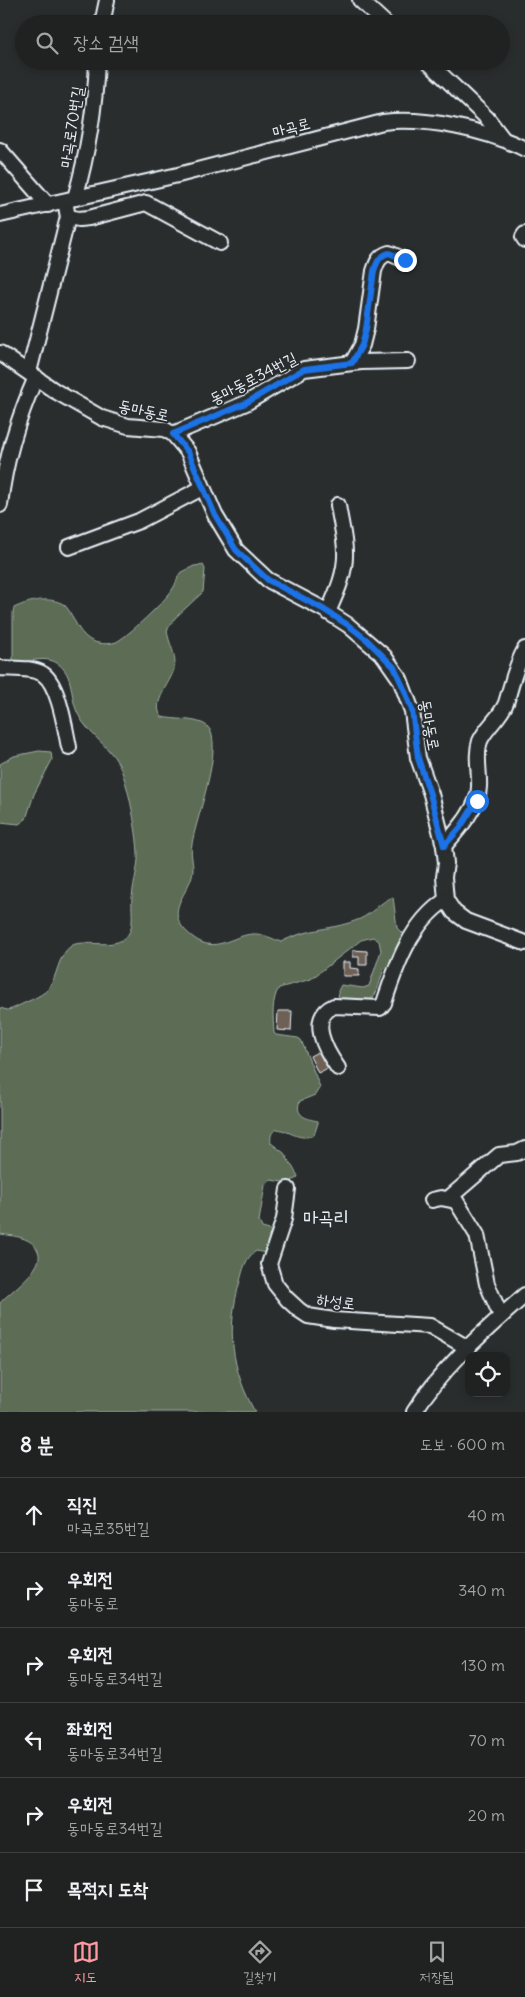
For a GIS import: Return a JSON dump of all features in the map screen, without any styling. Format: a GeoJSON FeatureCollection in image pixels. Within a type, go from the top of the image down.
{"type":"FeatureCollection","features":[{"type":"Feature","properties":{"kind":"street"},"geometry":{"type":"LineString","coordinates":[[104,15],[108,0]]}},
{"type":"Feature","properties":{"kind":"street"},"geometry":{"type":"LineString","coordinates":[[360,0],[376,15]]}},
{"type":"Feature","properties":{"kind":"street","name":"마곡로70번길"},"geometry":{"type":"LineString","coordinates":[[70,200],[91,133],[97,70]]}},
{"type":"Feature","properties":{"kind":"street"},"geometry":{"type":"LineString","coordinates":[[435,70],[486,118],[503,139]]}},
{"type":"Feature","properties":{"kind":"street","name":"마곡로"},"geometry":{"type":"LineString","coordinates":[[0,215],[178,175],[383,122],[415,121],[503,139],[525,149]]}},
{"type":"Feature","properties":{"kind":"street"},"geometry":{"type":"LineString","coordinates":[[0,150],[48,204]]}},
{"type":"Feature","properties":{"kind":"street"},"geometry":{"type":"LineString","coordinates":[[0,505],[9,452],[33,374],[68,217],[70,200]]}},
{"type":"Feature","properties":{"kind":"street"},"geometry":{"type":"LineString","coordinates":[[68,217],[89,218],[146,203],[220,243]]}},
{"type":"Feature","properties":{"kind":"street"},"geometry":{"type":"LineString","coordinates":[[525,234],[525,240]]}},
{"type":"Feature","properties":{"kind":"street"},"geometry":{"type":"LineString","coordinates":[[352,363],[362,345],[374,271],[378,260],[383,255],[389,253],[405,260]]}},
{"type":"Feature","properties":{"kind":"street","name":"동마동로"},"geometry":{"type":"LineString","coordinates":[[0,353],[55,391],[102,418],[128,426],[164,429],[173,434],[188,452],[202,488],[225,534],[236,550],[255,570],[280,588],[328,612],[367,640],[394,667],[412,710],[418,758],[444,846],[446,900]]}},
{"type":"Feature","properties":{"kind":"street","name":"동마동로34번길"},"geometry":{"type":"LineString","coordinates":[[173,434],[246,403],[304,369],[352,363],[408,361]]}},
{"type":"Feature","properties":{"kind":"street"},"geometry":{"type":"LineString","coordinates":[[69,547],[139,521],[202,488]]}},
{"type":"Feature","properties":{"kind":"street"},"geometry":{"type":"LineString","coordinates":[[328,612],[339,584],[345,556],[338,505]]}},
{"type":"Feature","properties":{"kind":"street"},"geometry":{"type":"LineString","coordinates":[[444,846],[460,828],[477,801],[480,789],[479,745],[486,731],[500,714],[506,703],[512,680],[525,649]]}},
{"type":"Feature","properties":{"kind":"street"},"geometry":{"type":"LineString","coordinates":[[0,668],[26,669],[41,673],[49,680],[60,709],[69,747]]}},
{"type":"Feature","properties":{"kind":"street"},"geometry":{"type":"LineString","coordinates":[[338,1068],[327,1052],[322,1037],[322,1015],[334,1006],[380,1008],[384,1003],[398,963],[410,941],[426,916],[446,900],[454,912],[466,921],[525,943]]}},
{"type":"Feature","properties":{"kind":"street"},"geometry":{"type":"LineString","coordinates":[[448,1198],[499,1155],[517,1154],[525,1149]]}},
{"type":"Feature","properties":{"kind":"street","name":"하성로"},"geometry":{"type":"LineString","coordinates":[[288,1189],[284,1219],[269,1264],[275,1284],[299,1310],[308,1316],[334,1320],[430,1326],[468,1348]]}},
{"type":"Feature","properties":{"kind":"street"},"geometry":{"type":"LineString","coordinates":[[432,1200],[448,1198],[456,1201],[477,1235],[487,1284],[501,1316]]}},
{"type":"Feature","properties":{"kind":"street"},"geometry":{"type":"LineString","coordinates":[[414,1412],[435,1383],[468,1348],[525,1295]]}},
{"type":"Feature","properties":{"kind":"green space"},"geometry":{"type":"Polygon","coordinates":[[[203,565],[205,569],[203,592],[175,618],[167,630],[175,664],[158,706],[162,717],[203,723],[212,735],[213,748],[208,783],[191,847],[193,870],[191,879],[179,903],[178,919],[194,938],[202,943],[223,943],[252,934],[263,935],[281,942],[310,931],[350,923],[360,919],[393,897],[397,928],[406,937],[392,967],[384,969],[375,995],[367,1001],[339,1000],[338,991],[341,985],[363,988],[369,986],[381,951],[379,941],[373,937],[361,940],[311,979],[279,988],[276,993],[273,1009],[274,1033],[301,1040],[320,1087],[315,1095],[300,1101],[299,1106],[302,1116],[318,1121],[314,1135],[300,1137],[278,1129],[272,1134],[271,1143],[284,1153],[298,1176],[288,1183],[271,1180],[265,1185],[259,1221],[262,1228],[273,1231],[266,1253],[256,1251],[247,1261],[236,1299],[232,1332],[233,1348],[241,1380],[255,1412],[0,1412],[0,1303],[26,1279],[37,1265],[39,1258],[38,1251],[32,1243],[17,1237],[0,1234],[0,1008],[12,1009],[45,992],[54,979],[63,955],[71,946],[84,943],[118,942],[125,938],[131,927],[132,897],[138,860],[137,839],[132,810],[122,771],[118,763],[109,750],[82,721],[75,707],[69,680],[63,668],[57,663],[47,660],[13,663],[13,612],[14,608],[26,603],[51,600],[63,604],[69,610],[77,626],[90,640],[103,644],[113,643],[128,634],[162,602],[173,588],[180,573],[194,566],[203,565]]]}},
{"type":"Feature","properties":{"kind":"green space"},"geometry":{"type":"Polygon","coordinates":[[[39,751],[51,752],[52,760],[34,794],[26,819],[19,824],[0,822],[0,764],[14,756],[39,751]]]}},
{"type":"Feature","properties":{"kind":"building"},"geometry":{"type":"Polygon","coordinates":[[[353,950],[367,951],[367,965],[359,965],[359,957],[353,957],[353,950]]]}},
{"type":"Feature","properties":{"kind":"building"},"geometry":{"type":"Polygon","coordinates":[[[343,962],[350,962],[350,968],[359,969],[359,976],[343,976],[343,962]]]}},
{"type":"Feature","properties":{"kind":"building"},"geometry":{"type":"Polygon","coordinates":[[[278,1011],[292,1011],[291,1031],[277,1030],[278,1011]]]}},
{"type":"Feature","properties":{"kind":"building"},"geometry":{"type":"Polygon","coordinates":[[[322,1050],[330,1067],[318,1073],[310,1056],[322,1050]]]}},
{"type":"Feature","properties":{"kind":"district","name":"마곡리"},"geometry":{"type":"Point","coordinates":[326,1217]}},
{"type":"Feature","properties":{"kind":"route"},"geometry":{"type":"LineString","coordinates":[[405,260],[389,253],[383,255],[378,260],[374,271],[362,345],[352,363],[304,369],[246,403],[203,423],[173,434],[188,452],[215,515],[236,550],[255,570],[268,580],[323,609],[348,625],[367,640],[394,667],[412,710],[418,758],[444,846],[460,828],[477,801]]}}]}
